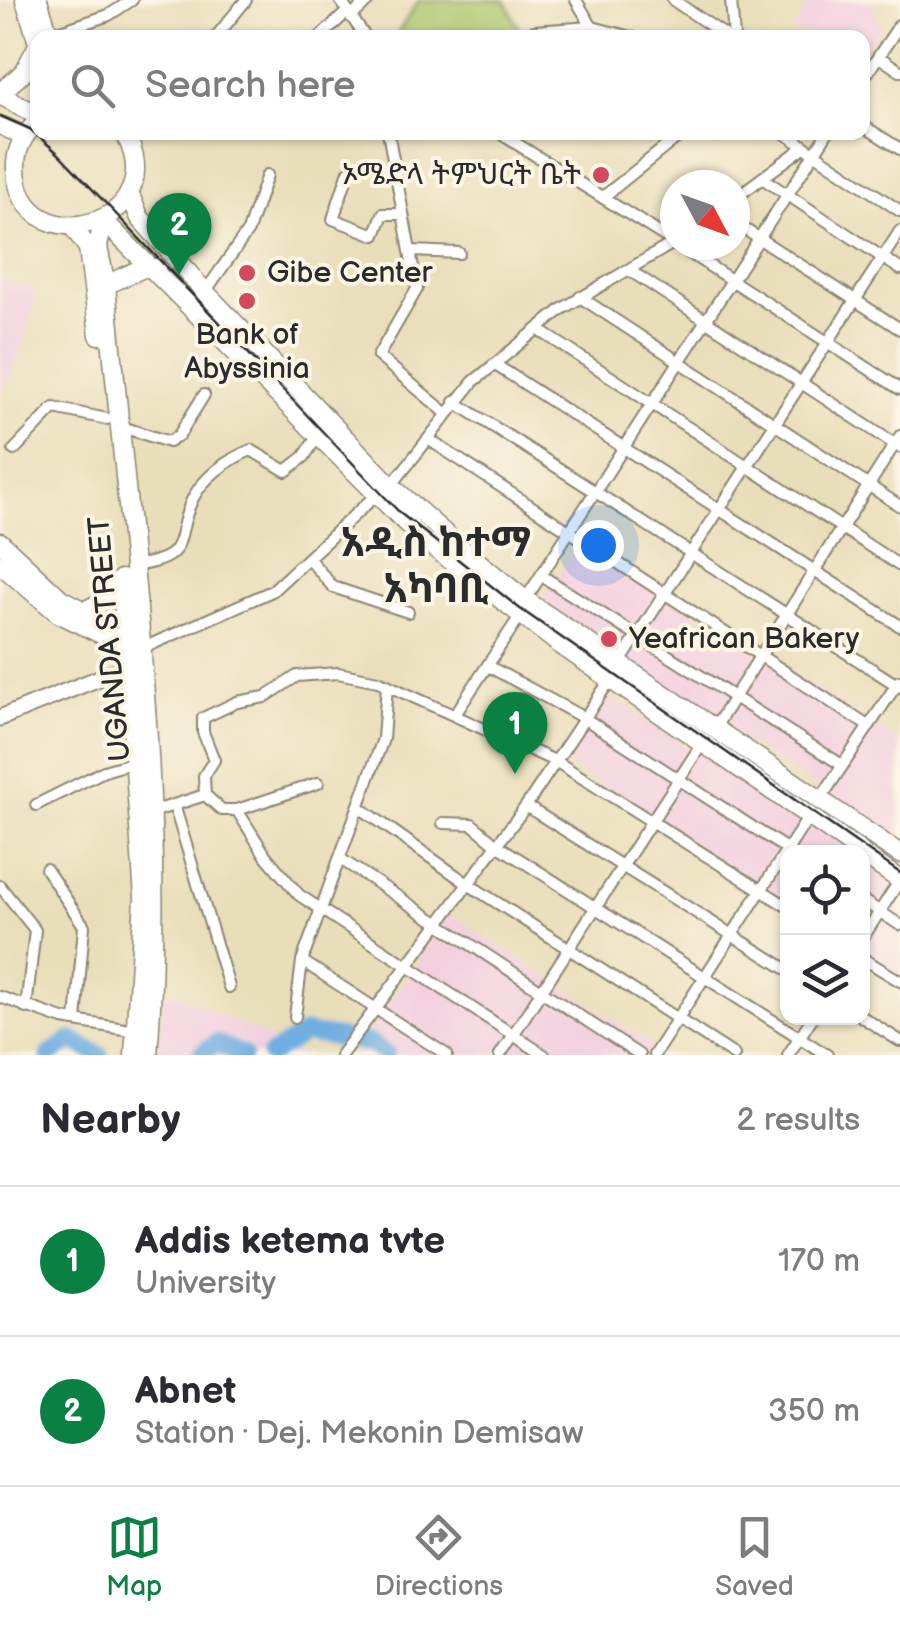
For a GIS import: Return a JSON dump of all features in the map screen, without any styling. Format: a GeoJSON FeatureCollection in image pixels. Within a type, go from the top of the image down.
{"type":"FeatureCollection","features":[{"type":"Feature","properties":{"kind":"main road"},"geometry":{"type":"LineString","coordinates":[[25,0],[39,30]]}},
{"type":"Feature","properties":{"kind":"main road"},"geometry":{"type":"LineString","coordinates":[[38,0],[42,30]]}},
{"type":"Feature","properties":{"kind":"main road"},"geometry":{"type":"LineString","coordinates":[[30,62],[0,94],[30,113]]}},
{"type":"Feature","properties":{"kind":"main road"},"geometry":{"type":"LineString","coordinates":[[0,125],[24,136]]}},
{"type":"Feature","properties":{"kind":"main road"},"geometry":{"type":"LineString","coordinates":[[30,128],[16,166],[24,196],[45,219],[73,226],[102,220],[129,193],[135,169],[127,140]]}},
{"type":"Feature","properties":{"kind":"main road"},"geometry":{"type":"LineString","coordinates":[[129,193],[140,218],[421,538],[814,808],[900,854]]}},
{"type":"Feature","properties":{"kind":"main road"},"geometry":{"type":"LineString","coordinates":[[102,220],[156,268],[317,438],[383,491]]}},
{"type":"Feature","properties":{"kind":"main road","name":"UGANDA STREET"},"geometry":{"type":"LineString","coordinates":[[102,220],[98,246],[106,285],[113,422],[152,812],[157,946],[140,1045]]}},
{"type":"Feature","properties":{"kind":"main road","name":"UGANDA STREET"},"geometry":{"type":"LineString","coordinates":[[73,226],[88,248],[113,422]]}},
{"type":"Feature","properties":{"kind":"main road"},"geometry":{"type":"LineString","coordinates":[[106,285],[143,268],[156,268]]}},
{"type":"Feature","properties":{"kind":"main road"},"geometry":{"type":"LineString","coordinates":[[0,542],[44,586],[133,642]]}},
{"type":"Feature","properties":{"kind":"main road"},"geometry":{"type":"LineString","coordinates":[[2,571],[58,613],[133,642]]}},
{"type":"Feature","properties":{"kind":"main road"},"geometry":{"type":"LineString","coordinates":[[82,612],[100,603],[127,573]]}},
{"type":"Feature","properties":{"kind":"main road","name":"UGANDA STREET"},"geometry":{"type":"LineString","coordinates":[[133,642],[128,666],[144,917],[140,1045]]}},
{"type":"Feature","properties":{"kind":"main road"},"geometry":{"type":"LineString","coordinates":[[0,718],[128,666]]}},
{"type":"Feature","properties":{"kind":"main road"},"geometry":{"type":"LineString","coordinates":[[814,808],[853,845]]}},
{"type":"Feature","properties":{"kind":"main road"},"geometry":{"type":"LineString","coordinates":[[870,859],[900,880]]}},
{"type":"Feature","properties":{"kind":"street"},"geometry":{"type":"LineString","coordinates":[[69,30],[132,0]]}},
{"type":"Feature","properties":{"kind":"street"},"geometry":{"type":"LineString","coordinates":[[222,30],[246,0]]}},
{"type":"Feature","properties":{"kind":"street"},"geometry":{"type":"LineString","coordinates":[[340,0],[360,30]]}},
{"type":"Feature","properties":{"kind":"street"},"geometry":{"type":"LineString","coordinates":[[329,30],[369,0]]}},
{"type":"Feature","properties":{"kind":"street"},"geometry":{"type":"LineString","coordinates":[[576,0],[592,27]]}},
{"type":"Feature","properties":{"kind":"street"},"geometry":{"type":"LineString","coordinates":[[673,0],[719,30]]}},
{"type":"Feature","properties":{"kind":"street"},"geometry":{"type":"LineString","coordinates":[[731,0],[731,30]]}},
{"type":"Feature","properties":{"kind":"street"},"geometry":{"type":"LineString","coordinates":[[870,69],[900,24]]}},
{"type":"Feature","properties":{"kind":"street"},"geometry":{"type":"LineString","coordinates":[[548,30],[592,27],[604,30]]}},
{"type":"Feature","properties":{"kind":"street"},"geometry":{"type":"LineString","coordinates":[[878,57],[900,71]]}},
{"type":"Feature","properties":{"kind":"street"},"geometry":{"type":"LineString","coordinates":[[870,130],[900,149]]}},
{"type":"Feature","properties":{"kind":"street"},"geometry":{"type":"LineString","coordinates":[[389,140],[400,214],[412,251],[415,297],[378,356],[446,412]]}},
{"type":"Feature","properties":{"kind":"street"},"geometry":{"type":"LineString","coordinates":[[511,140],[660,233]]}},
{"type":"Feature","properties":{"kind":"street"},"geometry":{"type":"LineString","coordinates":[[602,196],[674,140]]}},
{"type":"Feature","properties":{"kind":"street"},"geometry":{"type":"LineString","coordinates":[[794,140],[900,211]]}},
{"type":"Feature","properties":{"kind":"street"},"geometry":{"type":"LineString","coordinates":[[456,713],[823,140]]}},
{"type":"Feature","properties":{"kind":"street"},"geometry":{"type":"LineString","coordinates":[[750,187],[804,147]]}},
{"type":"Feature","properties":{"kind":"street"},"geometry":{"type":"LineString","coordinates":[[349,171],[334,219],[375,235],[383,214],[400,214]]}},
{"type":"Feature","properties":{"kind":"street"},"geometry":{"type":"LineString","coordinates":[[206,292],[248,231],[266,176]]}},
{"type":"Feature","properties":{"kind":"street"},"geometry":{"type":"LineString","coordinates":[[762,178],[900,269]]}},
{"type":"Feature","properties":{"kind":"street"},"geometry":{"type":"LineString","coordinates":[[344,1050],[557,762],[900,231]]}},
{"type":"Feature","properties":{"kind":"street"},"geometry":{"type":"LineString","coordinates":[[750,233],[900,329]]}},
{"type":"Feature","properties":{"kind":"street"},"geometry":{"type":"LineString","coordinates":[[412,251],[459,253]]}},
{"type":"Feature","properties":{"kind":"street"},"geometry":{"type":"LineString","coordinates":[[133,642],[272,592],[383,491],[430,441],[446,412],[473,382],[498,366],[580,297],[660,252]]}},
{"type":"Feature","properties":{"kind":"street"},"geometry":{"type":"LineString","coordinates":[[701,260],[900,388]]}},
{"type":"Feature","properties":{"kind":"street"},"geometry":{"type":"LineString","coordinates":[[500,1055],[898,443],[800,384],[629,270]]}},
{"type":"Feature","properties":{"kind":"street"},"geometry":{"type":"LineString","coordinates":[[580,297],[900,506]]}},
{"type":"Feature","properties":{"kind":"street"},"geometry":{"type":"LineString","coordinates":[[539,330],[900,566]]}},
{"type":"Feature","properties":{"kind":"street"},"geometry":{"type":"LineString","coordinates":[[498,366],[900,626]]}},
{"type":"Feature","properties":{"kind":"street"},"geometry":{"type":"LineString","coordinates":[[14,450],[54,408],[113,422],[169,442],[179,435],[204,395]]}},
{"type":"Feature","properties":{"kind":"street"},"geometry":{"type":"LineString","coordinates":[[455,402],[899,684],[792,845]]}},
{"type":"Feature","properties":{"kind":"street"},"geometry":{"type":"LineString","coordinates":[[127,573],[158,562],[179,548],[192,499],[220,466],[251,450],[286,471],[304,457],[317,438]]}},
{"type":"Feature","properties":{"kind":"street"},"geometry":{"type":"LineString","coordinates":[[430,441],[868,726]]}},
{"type":"Feature","properties":{"kind":"street"},"geometry":{"type":"LineString","coordinates":[[310,560],[333,588],[408,612]]}},
{"type":"Feature","properties":{"kind":"street"},"geometry":{"type":"LineString","coordinates":[[542,576],[842,765]]}},
{"type":"Feature","properties":{"kind":"street"},"geometry":{"type":"LineString","coordinates":[[488,666],[584,718],[780,845]]}},
{"type":"Feature","properties":{"kind":"street"},"geometry":{"type":"LineString","coordinates":[[204,795],[204,776],[214,760],[203,732],[205,716],[236,702],[265,697],[296,676],[338,674],[387,685],[557,762],[780,903]]}},
{"type":"Feature","properties":{"kind":"street"},"geometry":{"type":"LineString","coordinates":[[295,1017],[302,961],[383,740],[387,685]]}},
{"type":"Feature","properties":{"kind":"street"},"geometry":{"type":"LineString","coordinates":[[36,805],[104,771],[135,762]]}},
{"type":"Feature","properties":{"kind":"street"},"geometry":{"type":"LineString","coordinates":[[204,795],[222,810],[236,810],[244,804],[318,783]]}},
{"type":"Feature","properties":{"kind":"street"},"geometry":{"type":"LineString","coordinates":[[152,812],[175,808],[204,795]]}},
{"type":"Feature","properties":{"kind":"street"},"geometry":{"type":"LineString","coordinates":[[526,806],[780,965]]}},
{"type":"Feature","properties":{"kind":"street"},"geometry":{"type":"LineString","coordinates":[[359,807],[468,884],[734,1055]]}},
{"type":"Feature","properties":{"kind":"street"},"geometry":{"type":"LineString","coordinates":[[175,808],[229,987]]}},
{"type":"Feature","properties":{"kind":"street"},"geometry":{"type":"LineString","coordinates":[[236,810],[285,882],[544,1055]]}},
{"type":"Feature","properties":{"kind":"street"},"geometry":{"type":"LineString","coordinates":[[443,823],[472,824],[497,845],[827,1055]]}},
{"type":"Feature","properties":{"kind":"street"},"geometry":{"type":"LineString","coordinates":[[342,860],[639,1055]]}},
{"type":"Feature","properties":{"kind":"street"},"geometry":{"type":"LineString","coordinates":[[654,1055],[780,864]]}},
{"type":"Feature","properties":{"kind":"street"},"geometry":{"type":"LineString","coordinates":[[46,869],[84,926],[76,1021]]}},
{"type":"Feature","properties":{"kind":"street"},"geometry":{"type":"LineString","coordinates":[[865,935],[900,880]]}},
{"type":"Feature","properties":{"kind":"street"},"geometry":{"type":"LineString","coordinates":[[0,886],[35,930],[26,1008]]}},
{"type":"Feature","properties":{"kind":"street"},"geometry":{"type":"LineString","coordinates":[[870,905],[900,925]]}},
{"type":"Feature","properties":{"kind":"street"},"geometry":{"type":"LineString","coordinates":[[302,961],[376,1005],[447,1055]]}},
{"type":"Feature","properties":{"kind":"street"},"geometry":{"type":"LineString","coordinates":[[870,963],[900,982]]}},
{"type":"Feature","properties":{"kind":"street"},"geometry":{"type":"LineString","coordinates":[[0,997],[140,1045]]}},
{"type":"Feature","properties":{"kind":"street"},"geometry":{"type":"LineString","coordinates":[[870,1023],[900,1041]]}},
{"type":"Feature","properties":{"kind":"street"},"geometry":{"type":"LineString","coordinates":[[788,1055],[808,1025]]}},
{"type":"Feature","properties":{"kind":"shaded area"},"geometry":{"type":"Polygon","coordinates":[[[810,0],[870,0],[881,29],[870,45],[870,30],[794,30],[810,0]]]}},
{"type":"Feature","properties":{"kind":"shaded area"},"geometry":{"type":"Polygon","coordinates":[[[0,280],[36,290],[24,344],[0,396],[0,280]]]}},
{"type":"Feature","properties":{"kind":"shaded area"},"geometry":{"type":"Polygon","coordinates":[[[580,542],[900,742],[900,843],[539,605],[580,542]]]}},
{"type":"Feature","properties":{"kind":"shaded area"},"geometry":{"type":"Polygon","coordinates":[[[604,693],[846,845],[780,845],[780,900],[557,757],[604,693]]]}},
{"type":"Feature","properties":{"kind":"shaded area"},"geometry":{"type":"Polygon","coordinates":[[[870,861],[900,880],[900,977],[870,958],[870,861]]]}},
{"type":"Feature","properties":{"kind":"shaded area"},"geometry":{"type":"Polygon","coordinates":[[[450,914],[667,1055],[354,1055],[450,914]]]}},
{"type":"Feature","properties":{"kind":"shaded area"},"geometry":{"type":"Polygon","coordinates":[[[166,989],[303,1055],[157,1055],[166,989]]]}},
{"type":"Feature","properties":{"kind":"green space"},"geometry":{"type":"Polygon","coordinates":[[[419,0],[505,0],[519,28],[516,30],[400,30],[419,0]]]}},
{"type":"Feature","properties":{"kind":"waterway"},"geometry":{"type":"LineString","coordinates":[[270,1055],[305,1033],[370,1043],[386,1055]]}},
{"type":"Feature","properties":{"kind":"waterway"},"geometry":{"type":"LineString","coordinates":[[49,1055],[71,1040],[100,1055]]}},
{"type":"Feature","properties":{"kind":"waterway"},"geometry":{"type":"LineString","coordinates":[[200,1055],[216,1043],[243,1055]]}},
{"type":"Feature","properties":{"kind":"tram line"},"geometry":{"type":"LineString","coordinates":[[0,116],[30,129]]}},
{"type":"Feature","properties":{"kind":"tram line"},"geometry":{"type":"LineString","coordinates":[[43,140],[400,513],[519,608],[900,873]]}},
{"type":"Feature","properties":{"kind":"place","name":"ኦሜድላ ትምህርት ቤት"},"geometry":{"type":"Point","coordinates":[601,175]}},
{"type":"Feature","properties":{"kind":"place","name":"Gibe Center"},"geometry":{"type":"Point","coordinates":[247,273]}},
{"type":"Feature","properties":{"kind":"place","name":"Abnet"},"geometry":{"type":"Point","coordinates":[179,275]}},
{"type":"Feature","properties":{"kind":"place","name":"Bank of Abyssinia"},"geometry":{"type":"Point","coordinates":[247,301]}},
{"type":"Feature","properties":{"kind":"place","name":"Yeafrican Bakery"},"geometry":{"type":"Point","coordinates":[609,639]}},
{"type":"Feature","properties":{"kind":"place","name":"Addis ketema tvte"},"geometry":{"type":"Point","coordinates":[515,774]}},
{"type":"Feature","properties":{"kind":"district","name":"አዲስ ከተማ አካባቢ"},"geometry":{"type":"Point","coordinates":[436,567]}}]}
